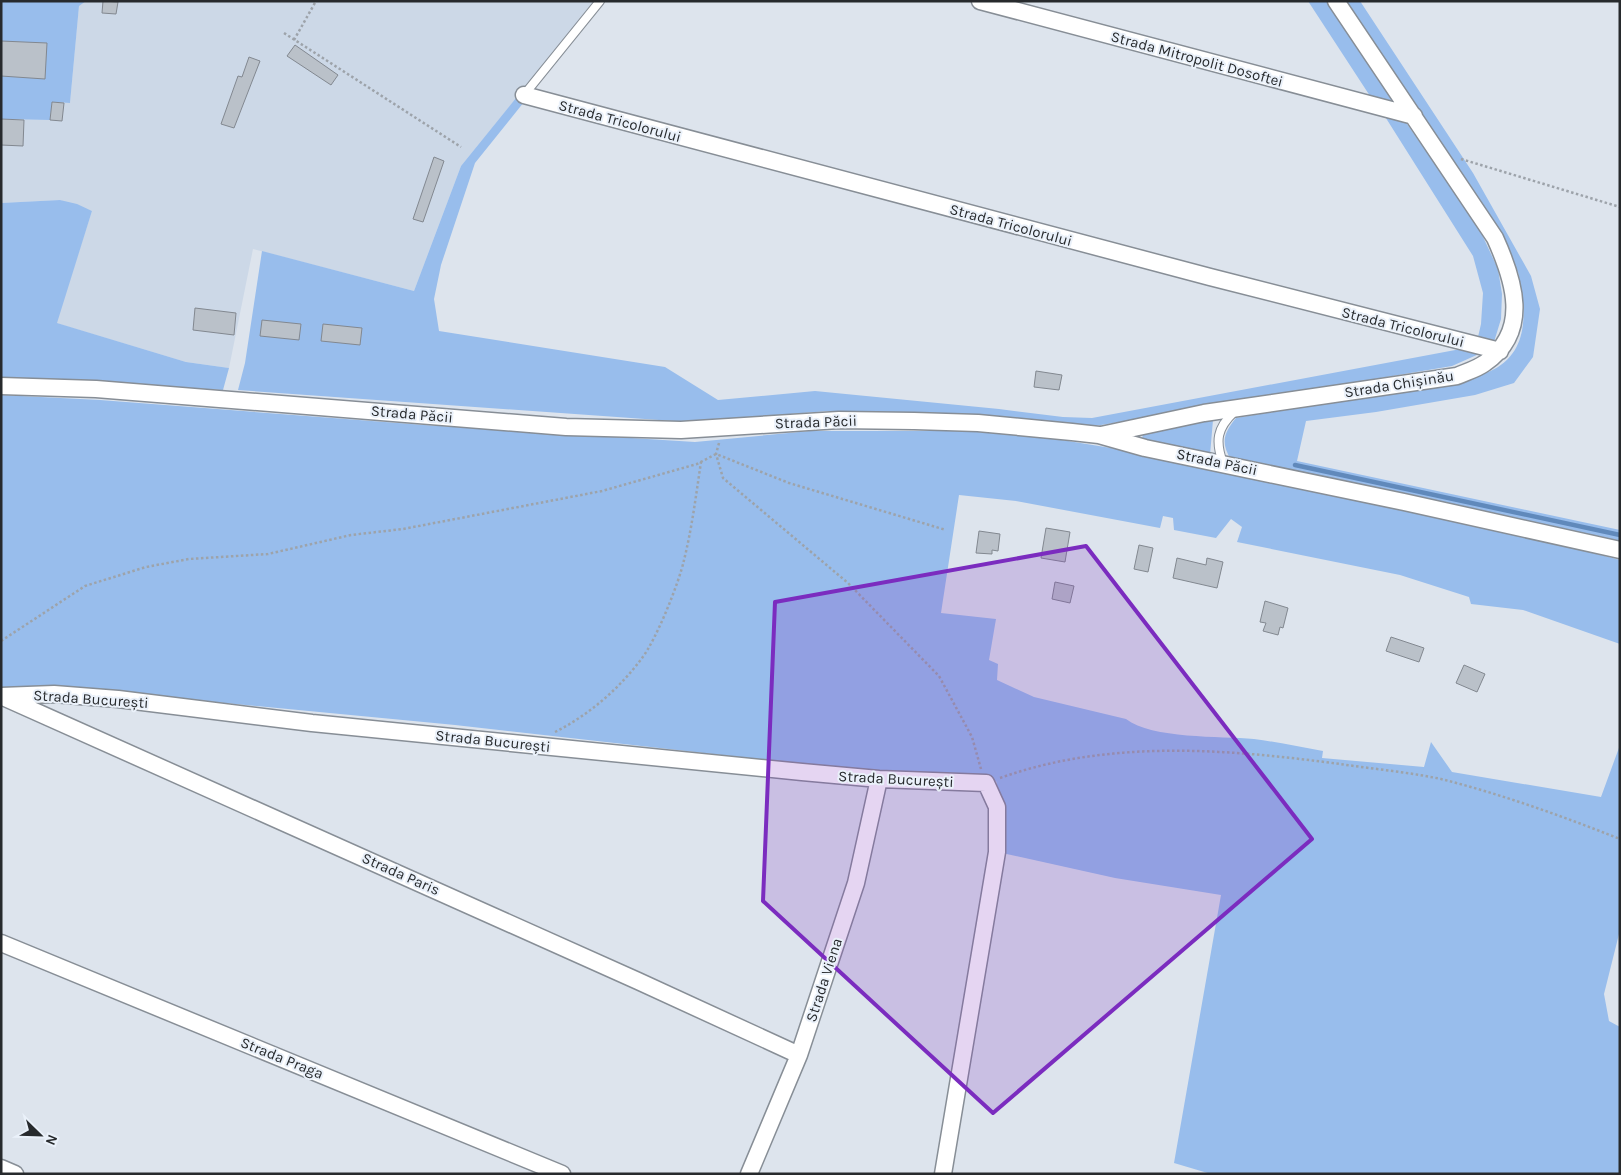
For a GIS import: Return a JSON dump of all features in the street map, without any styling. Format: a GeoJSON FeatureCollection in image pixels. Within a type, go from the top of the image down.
{"type":"FeatureCollection","features":[{"type":"Feature","properties":{"kind":"street","name":"Strada Mitropolit Dosoftei"},"geometry":{"type":"LineString","coordinates":[[980,1],[1414,116]]}},
{"type":"Feature","properties":{"kind":"street","name":"Strada Chișinău"},"geometry":{"type":"LineString","coordinates":[[1099,435],[1204,413],[1457,376],[1484,364],[1500,351],[1511,332],[1515,314],[1514,291],[1506,262],[1495,238],[1336,1]]}},
{"type":"Feature","properties":{"kind":"street","name":"Strada Tricolorului"},"geometry":{"type":"LineString","coordinates":[[524,95],[1181,270],[1500,351]]}},
{"type":"Feature","properties":{"kind":"street","name":"Strada Păcii"},"geometry":{"type":"LineString","coordinates":[[1,386],[96,389],[566,427],[681,430],[839,420],[914,421],[978,423],[1099,435],[1145,448],[1223,463],[1620,550]]}},
{"type":"Feature","properties":{"kind":"street","name":"Strada București"},"geometry":{"type":"LineString","coordinates":[[1,696],[54,694],[118,699],[312,723],[879,779],[986,783]]}},
{"type":"Feature","properties":{"kind":"street","name":"Strada Paris"},"geometry":{"type":"LineString","coordinates":[[1,696],[638,980],[799,1055]]}},
{"type":"Feature","properties":{"kind":"street","name":"Strada Viena"},"geometry":{"type":"LineString","coordinates":[[749,1174],[799,1055],[856,882],[879,779]]}},
{"type":"Feature","properties":{"kind":"street"},"geometry":{"type":"LineString","coordinates":[[944,1174],[997,852],[997,807],[986,783]]}},
{"type":"Feature","properties":{"kind":"street","name":"Strada Praga"},"geometry":{"type":"LineString","coordinates":[[1,943],[562,1174]]}},
{"type":"Feature","properties":{"kind":"street"},"geometry":{"type":"LineString","coordinates":[[1,1168],[15,1174]]}},
{"type":"Feature","properties":{"kind":"lane"},"geometry":{"type":"LineString","coordinates":[[524,95],[600,1]]}},
{"type":"Feature","properties":{"kind":"lane"},"geometry":{"type":"LineString","coordinates":[[1223,463],[1218,450],[1217,436],[1224,421],[1237,409]]}},
{"type":"Feature","properties":{"kind":"path"},"geometry":{"type":"LineString","coordinates":[[294,40],[316,1]]}},
{"type":"Feature","properties":{"kind":"path"},"geometry":{"type":"LineString","coordinates":[[284,33],[461,147]]}},
{"type":"Feature","properties":{"kind":"path"},"geometry":{"type":"LineString","coordinates":[[1438,152],[1620,207]]}},
{"type":"Feature","properties":{"kind":"path"},"geometry":{"type":"LineString","coordinates":[[723,427],[716,454],[723,478],[848,582],[939,676],[972,738],[986,783]]}},
{"type":"Feature","properties":{"kind":"path"},"geometry":{"type":"LineString","coordinates":[[1,641],[86,586],[146,566],[189,559],[268,554],[351,535],[403,528],[602,491],[701,462],[716,454],[789,483],[946,530]]}},
{"type":"Feature","properties":{"kind":"path"},"geometry":{"type":"LineString","coordinates":[[552,734],[586,714],[617,686],[643,657],[671,599],[684,561],[701,462]]}},
{"type":"Feature","properties":{"kind":"path"},"geometry":{"type":"LineString","coordinates":[[1016,772],[1077,758],[1173,750],[1237,752],[1440,779],[1566,818],[1620,839]]}},
{"type":"Feature","properties":{"kind":"highlighted area"},"geometry":{"type":"Polygon","coordinates":[[[1086,546],[1312,839],[993,1113],[763,901],[775,602],[1086,546]]]}},
{"type":"Feature","properties":{"kind":"shaded area"},"geometry":{"type":"Polygon","coordinates":[[[1,1],[86,1],[79,6],[70,103],[52,102],[50,120],[1,119],[1,1]]]}},
{"type":"Feature","properties":{"kind":"shaded area"},"geometry":{"type":"Polygon","coordinates":[[[86,1],[103,1],[116,14],[118,1],[595,1],[461,166],[414,291],[253,249],[229,368],[186,362],[56,323],[92,211],[60,200],[1,203],[1,119],[50,120],[52,102],[70,103],[79,5],[86,1]]]}},
{"type":"Feature","properties":{"kind":"shaded area"},"geometry":{"type":"Polygon","coordinates":[[[1308,1],[1328,1],[1394,101],[1370,96],[1308,1]]]}},
{"type":"Feature","properties":{"kind":"shaded area"},"geometry":{"type":"Polygon","coordinates":[[[1346,1],[1360,1],[1473,173],[1531,276],[1540,309],[1533,357],[1514,383],[1475,395],[1376,412],[1306,421],[1297,461],[1620,530],[1620,541],[1231,460],[1226,449],[1225,439],[1228,429],[1236,418],[1466,380],[1498,367],[1509,358],[1521,336],[1523,311],[1518,272],[1346,1]]]}},
{"type":"Feature","properties":{"kind":"shaded area"},"geometry":{"type":"Polygon","coordinates":[[[516,98],[524,102],[475,163],[441,265],[434,299],[439,331],[665,367],[718,400],[815,391],[1063,417],[1092,418],[1466,348],[1479,354],[1452,366],[1095,426],[970,417],[828,411],[687,422],[238,390],[245,363],[262,251],[414,291],[461,166],[516,98]]]}},
{"type":"Feature","properties":{"kind":"shaded area"},"geometry":{"type":"Polygon","coordinates":[[[1384,115],[1405,121],[1478,226],[1498,269],[1502,294],[1501,319],[1494,342],[1478,337],[1481,324],[1483,293],[1473,256],[1384,115]]]}},
{"type":"Feature","properties":{"kind":"shaded area"},"geometry":{"type":"Polygon","coordinates":[[[60,200],[77,204],[92,211],[57,323],[186,362],[229,368],[223,390],[1,379],[1,203],[60,200]]]}},
{"type":"Feature","properties":{"kind":"shaded area"},"geometry":{"type":"Polygon","coordinates":[[[1,395],[100,400],[424,425],[695,442],[810,431],[966,431],[1056,439],[1117,449],[1496,528],[1620,560],[1620,644],[1523,610],[1471,604],[1469,597],[1400,575],[1237,542],[1242,527],[1231,519],[1216,538],[1174,530],[1173,518],[1163,516],[1160,528],[1016,501],[959,495],[941,613],[996,619],[989,660],[998,664],[997,680],[1034,697],[1126,719],[1152,730],[1280,743],[1323,751],[1322,758],[1424,767],[1431,742],[1452,772],[1601,797],[1620,745],[1620,930],[1604,994],[1609,1021],[1620,1027],[1620,1174],[1211,1174],[1174,1163],[1221,895],[1115,878],[1002,853],[1004,811],[996,781],[845,769],[455,725],[57,687],[1,690],[1,395]]]}},
{"type":"Feature","properties":{"kind":"shaded area"},"geometry":{"type":"Polygon","coordinates":[[[1213,420],[1210,455],[1142,442],[1143,431],[1213,420]]]}},
{"type":"Feature","properties":{"kind":"building"},"geometry":{"type":"Polygon","coordinates":[[[103,1],[118,2],[116,14],[102,13],[103,1]]]}},
{"type":"Feature","properties":{"kind":"building"},"geometry":{"type":"Polygon","coordinates":[[[1,41],[47,43],[45,79],[1,76],[1,41]]]}},
{"type":"Feature","properties":{"kind":"building"},"geometry":{"type":"Polygon","coordinates":[[[295,45],[338,75],[331,85],[287,56],[295,45]]]}},
{"type":"Feature","properties":{"kind":"building"},"geometry":{"type":"Polygon","coordinates":[[[249,57],[260,61],[234,128],[221,124],[238,76],[242,77],[249,57]]]}},
{"type":"Feature","properties":{"kind":"building"},"geometry":{"type":"Polygon","coordinates":[[[52,102],[64,103],[62,121],[50,120],[52,102]]]}},
{"type":"Feature","properties":{"kind":"building"},"geometry":{"type":"Polygon","coordinates":[[[1,119],[24,120],[23,146],[1,145],[1,119]]]}},
{"type":"Feature","properties":{"kind":"building"},"geometry":{"type":"Polygon","coordinates":[[[434,157],[444,161],[423,222],[413,219],[434,157]]]}},
{"type":"Feature","properties":{"kind":"building"},"geometry":{"type":"Polygon","coordinates":[[[195,308],[236,313],[234,335],[193,330],[195,308]]]}},
{"type":"Feature","properties":{"kind":"building"},"geometry":{"type":"Polygon","coordinates":[[[262,320],[301,324],[299,340],[260,336],[262,320]]]}},
{"type":"Feature","properties":{"kind":"building"},"geometry":{"type":"Polygon","coordinates":[[[323,324],[362,328],[360,345],[321,341],[323,324]]]}},
{"type":"Feature","properties":{"kind":"building"},"geometry":{"type":"Polygon","coordinates":[[[1036,371],[1062,375],[1059,390],[1034,387],[1036,371]]]}},
{"type":"Feature","properties":{"kind":"building"},"geometry":{"type":"Polygon","coordinates":[[[1046,528],[1070,532],[1065,562],[1041,558],[1046,528]]]}},
{"type":"Feature","properties":{"kind":"building"},"geometry":{"type":"Polygon","coordinates":[[[979,531],[1000,534],[998,551],[992,550],[992,554],[976,553],[979,531]]]}},
{"type":"Feature","properties":{"kind":"building"},"geometry":{"type":"Polygon","coordinates":[[[1139,545],[1153,548],[1148,572],[1134,569],[1139,545]]]}},
{"type":"Feature","properties":{"kind":"building"},"geometry":{"type":"Polygon","coordinates":[[[1177,558],[1206,565],[1207,558],[1223,562],[1217,588],[1173,578],[1177,558]]]}},
{"type":"Feature","properties":{"kind":"building"},"geometry":{"type":"Polygon","coordinates":[[[1055,582],[1074,586],[1070,603],[1052,599],[1055,582]]]}},
{"type":"Feature","properties":{"kind":"building"},"geometry":{"type":"Polygon","coordinates":[[[1265,601],[1288,608],[1283,628],[1280,627],[1278,635],[1263,631],[1266,623],[1260,622],[1265,601]]]}},
{"type":"Feature","properties":{"kind":"building"},"geometry":{"type":"Polygon","coordinates":[[[1391,637],[1424,648],[1419,662],[1386,651],[1391,637]]]}},
{"type":"Feature","properties":{"kind":"building"},"geometry":{"type":"Polygon","coordinates":[[[1464,665],[1485,674],[1477,692],[1456,683],[1464,665]]]}},
{"type":"Feature","properties":{"kind":"waterway"},"geometry":{"type":"LineString","coordinates":[[1295,465],[1620,535]]}}]}
